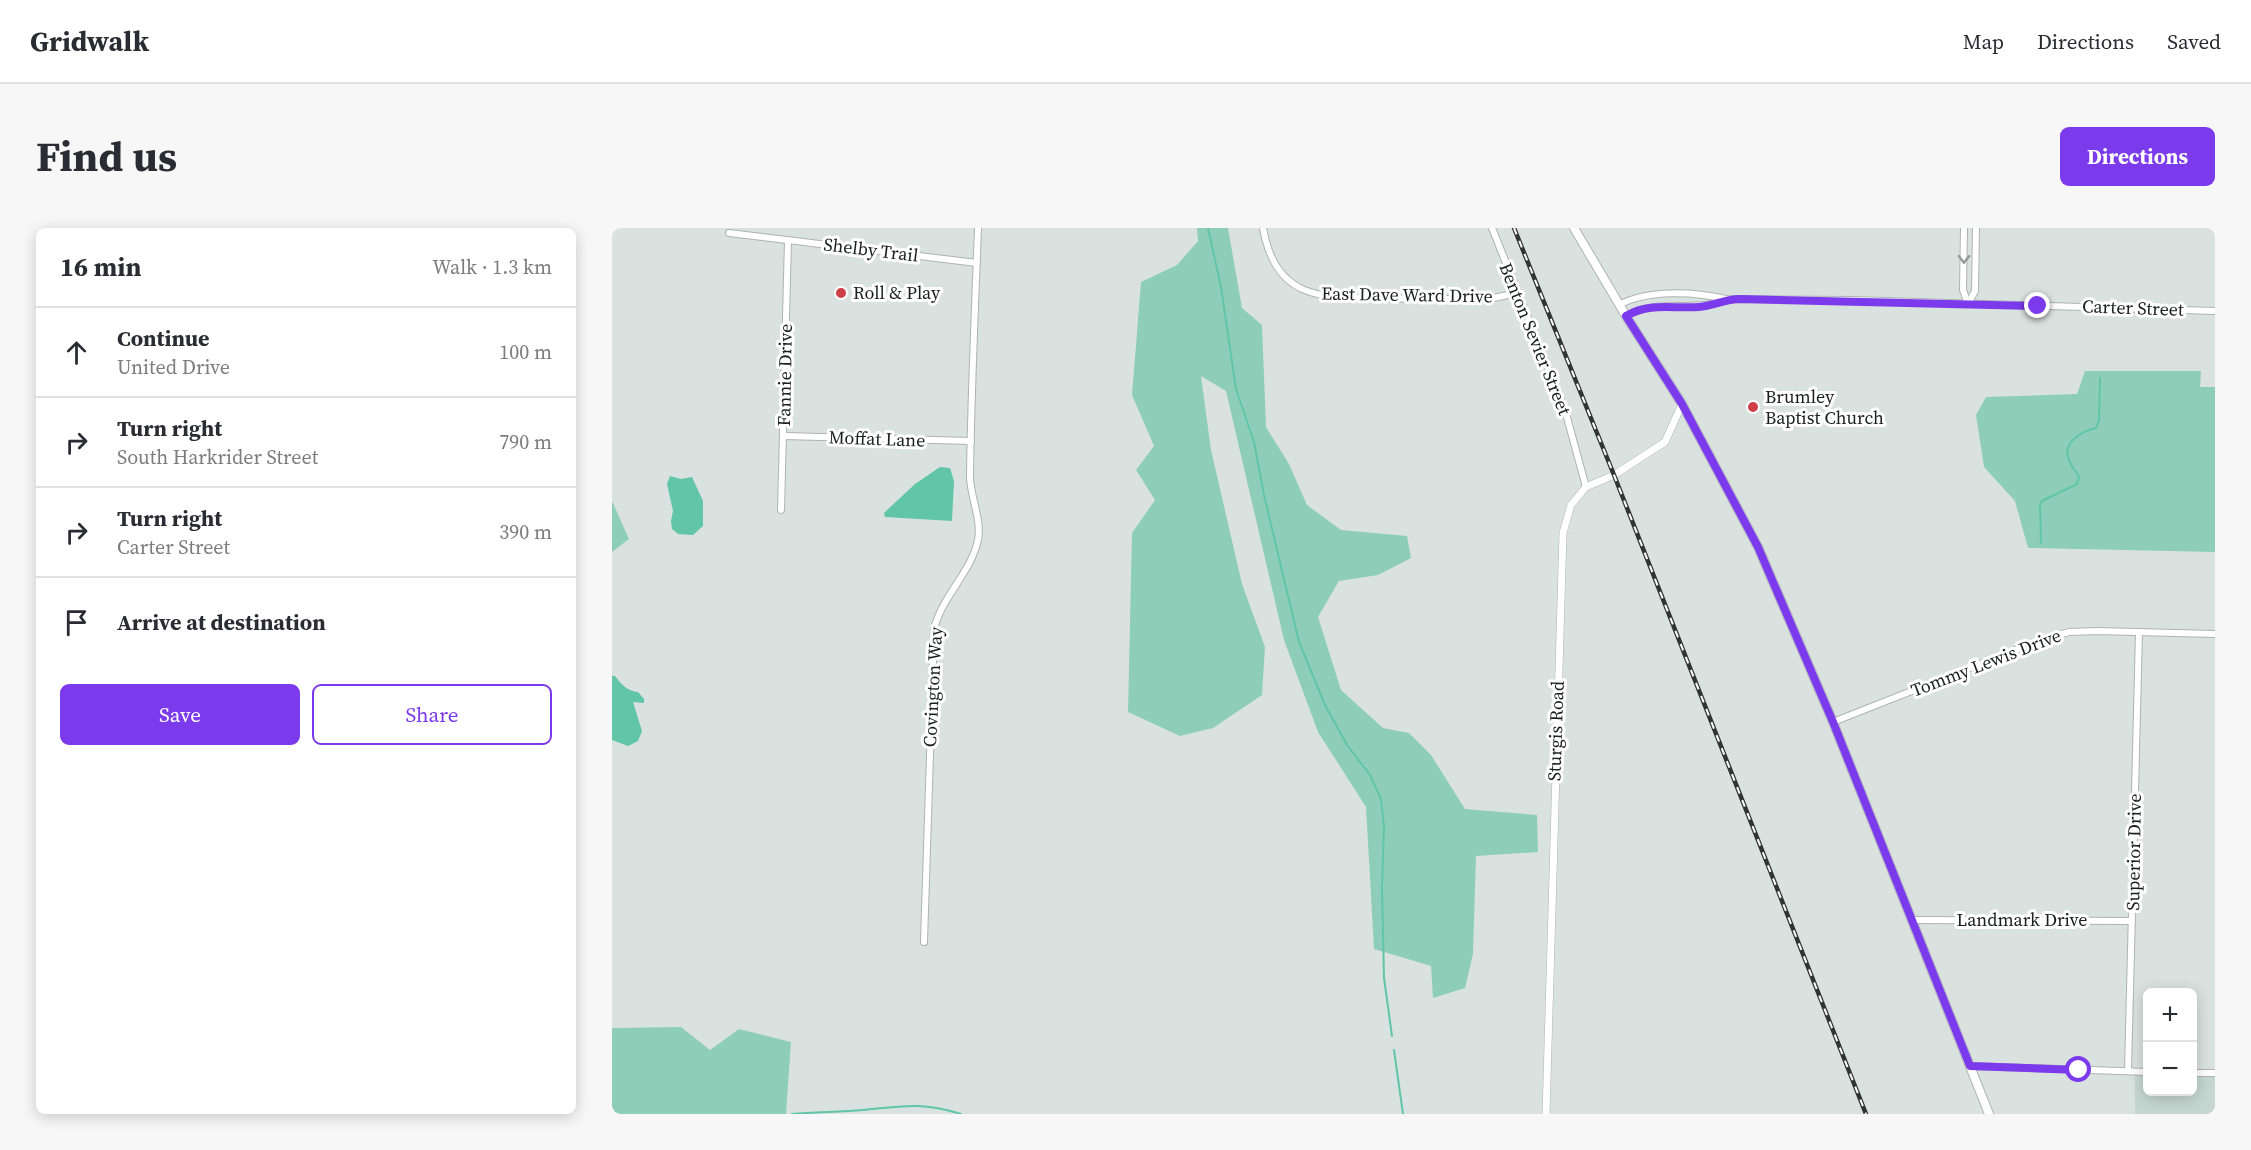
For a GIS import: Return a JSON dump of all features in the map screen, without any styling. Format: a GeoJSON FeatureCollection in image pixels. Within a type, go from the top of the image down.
{"type":"FeatureCollection","features":[{"type":"Feature","properties":{"kind":"main road"},"geometry":{"type":"LineString","coordinates":[[1575,228],[1619,305],[1682,404],[1758,547],[1833,722],[1989,1114]]}},
{"type":"Feature","properties":{"kind":"street","name":"Covington Way"},"geometry":{"type":"LineString","coordinates":[[924,942],[934,630],[937,617],[974,555],[978,537],[978,524],[970,481],[978,228]]}},
{"type":"Feature","properties":{"kind":"street","name":"East Dave Ward Drive"},"geometry":{"type":"LineString","coordinates":[[1263,228],[1267,247],[1275,266],[1291,282],[1313,294],[1337,298],[1489,299],[1517,293]]}},
{"type":"Feature","properties":{"kind":"street","name":"Benton Sevier Street"},"geometry":{"type":"LineString","coordinates":[[1492,228],[1565,411],[1586,487]]}},
{"type":"Feature","properties":{"kind":"street"},"geometry":{"type":"LineString","coordinates":[[1965,228],[1963,290],[1968,304]]}},
{"type":"Feature","properties":{"kind":"street"},"geometry":{"type":"LineString","coordinates":[[1968,304],[1975,291],[1977,228]]}},
{"type":"Feature","properties":{"kind":"street","name":"Shelby Trail"},"geometry":{"type":"LineString","coordinates":[[729,233],[976,263]]}},
{"type":"Feature","properties":{"kind":"street","name":"Fannie Drive"},"geometry":{"type":"LineString","coordinates":[[782,510],[788,240]]}},
{"type":"Feature","properties":{"kind":"street","name":"Carter Street"},"geometry":{"type":"LineString","coordinates":[[1619,305],[1645,294],[1711,296],[1726,299],[2215,311]]}},
{"type":"Feature","properties":{"kind":"street","name":"Carter Street"},"geometry":{"type":"LineString","coordinates":[[1626,316],[1638,309],[1696,307],[1711,305],[1726,299]]}},
{"type":"Feature","properties":{"kind":"street"},"geometry":{"type":"LineString","coordinates":[[1586,487],[1614,475],[1665,442],[1682,404]]}},
{"type":"Feature","properties":{"kind":"street","name":"Moffat Lane"},"geometry":{"type":"LineString","coordinates":[[784,436],[971,441]]}},
{"type":"Feature","properties":{"kind":"street","name":"Sturgis Road"},"geometry":{"type":"LineString","coordinates":[[1546,1114],[1563,533],[1571,506],[1586,487]]}},
{"type":"Feature","properties":{"kind":"street","name":"Tommy Lewis Drive"},"geometry":{"type":"LineString","coordinates":[[1833,722],[2060,634],[2097,631],[2215,634]]}},
{"type":"Feature","properties":{"kind":"street","name":"Superior Drive"},"geometry":{"type":"LineString","coordinates":[[2128,1071],[2139,632]]}},
{"type":"Feature","properties":{"kind":"street","name":"Landmark Drive"},"geometry":{"type":"LineString","coordinates":[[1912,920],[2132,921]]}},
{"type":"Feature","properties":{"kind":"street"},"geometry":{"type":"LineString","coordinates":[[1970,1066],[2143,1071]]}},
{"type":"Feature","properties":{"kind":"street"},"geometry":{"type":"LineString","coordinates":[[2197,1073],[2215,1073]]}},
{"type":"Feature","properties":{"kind":"shaded area"},"geometry":{"type":"Polygon","coordinates":[[[1197,228],[1228,228],[1242,308],[1262,325],[1266,427],[1289,464],[1307,505],[1341,530],[1407,536],[1411,558],[1378,575],[1339,581],[1318,617],[1341,690],[1383,728],[1409,733],[1431,755],[1465,809],[1537,815],[1538,852],[1476,856],[1473,954],[1465,988],[1433,998],[1431,966],[1374,949],[1366,807],[1318,732],[1284,640],[1226,391],[1201,376],[1211,450],[1242,584],[1265,647],[1262,695],[1213,728],[1180,736],[1128,712],[1132,533],[1155,500],[1136,470],[1154,446],[1132,395],[1141,282],[1177,265],[1198,241],[1197,228]]]}},
{"type":"Feature","properties":{"kind":"shaded area"},"geometry":{"type":"Polygon","coordinates":[[[2085,371],[2201,371],[2200,387],[2215,387],[2215,552],[2028,548],[2015,501],[1984,467],[1976,415],[1986,397],[2077,394],[2085,371]]]}},
{"type":"Feature","properties":{"kind":"shaded area"},"geometry":{"type":"Polygon","coordinates":[[[940,467],[950,468],[954,481],[952,521],[885,517],[884,513],[915,484],[940,467]]]}},
{"type":"Feature","properties":{"kind":"shaded area"},"geometry":{"type":"Polygon","coordinates":[[[670,476],[681,479],[692,477],[703,501],[703,526],[693,535],[678,534],[672,529],[673,511],[667,484],[670,476]]]}},
{"type":"Feature","properties":{"kind":"shaded area"},"geometry":{"type":"Polygon","coordinates":[[[612,501],[629,539],[612,552],[612,501]]]}},
{"type":"Feature","properties":{"kind":"shaded area"},"geometry":{"type":"Polygon","coordinates":[[[612,676],[615,676],[628,689],[638,692],[644,699],[644,703],[633,702],[642,731],[638,741],[628,746],[612,740],[612,676]]]}},
{"type":"Feature","properties":{"kind":"shaded area"},"geometry":{"type":"Polygon","coordinates":[[[681,1027],[710,1050],[739,1029],[791,1042],[786,1114],[612,1114],[612,1028],[681,1027]]]}},
{"type":"Feature","properties":{"kind":"shaded area"},"geometry":{"type":"Polygon","coordinates":[[[2135,1074],[2143,1074],[2143,1096],[2197,1096],[2197,1075],[2215,1076],[2215,1114],[2135,1114],[2135,1074]]]}},
{"type":"Feature","properties":{"kind":"waterway"},"geometry":{"type":"LineString","coordinates":[[1208,228],[1221,287],[1236,389],[1254,442],[1264,495],[1299,642],[1325,705],[1347,745],[1370,775],[1381,799],[1384,827],[1382,888],[1384,978],[1392,1036]]}},
{"type":"Feature","properties":{"kind":"waterway"},"geometry":{"type":"LineString","coordinates":[[2041,543],[2040,505],[2042,501],[2077,484],[2079,477],[2069,460],[2068,448],[2079,435],[2096,428],[2099,420],[2100,378]]}},
{"type":"Feature","properties":{"kind":"waterway"},"geometry":{"type":"LineString","coordinates":[[1394,1050],[1403,1114]]}},
{"type":"Feature","properties":{"kind":"waterway"},"geometry":{"type":"LineString","coordinates":[[792,1114],[912,1106],[961,1114]]}},
{"type":"Feature","properties":{"kind":"railway"},"geometry":{"type":"LineString","coordinates":[[1514,228],[1866,1114]]}},
{"type":"Feature","properties":{"kind":"place","name":"Roll & Play"},"geometry":{"type":"Point","coordinates":[841,293]}},
{"type":"Feature","properties":{"kind":"place","name":"Brumley Baptist Church"},"geometry":{"type":"Point","coordinates":[1753,407]}},
{"type":"Feature","properties":{"kind":"route"},"geometry":{"type":"LineString","coordinates":[[2038,306],[1852,300],[1726,299],[1711,305],[1696,307],[1638,309],[1626,316],[1682,404],[1758,547],[1833,722],[1970,1066],[2079,1070]]}}]}
